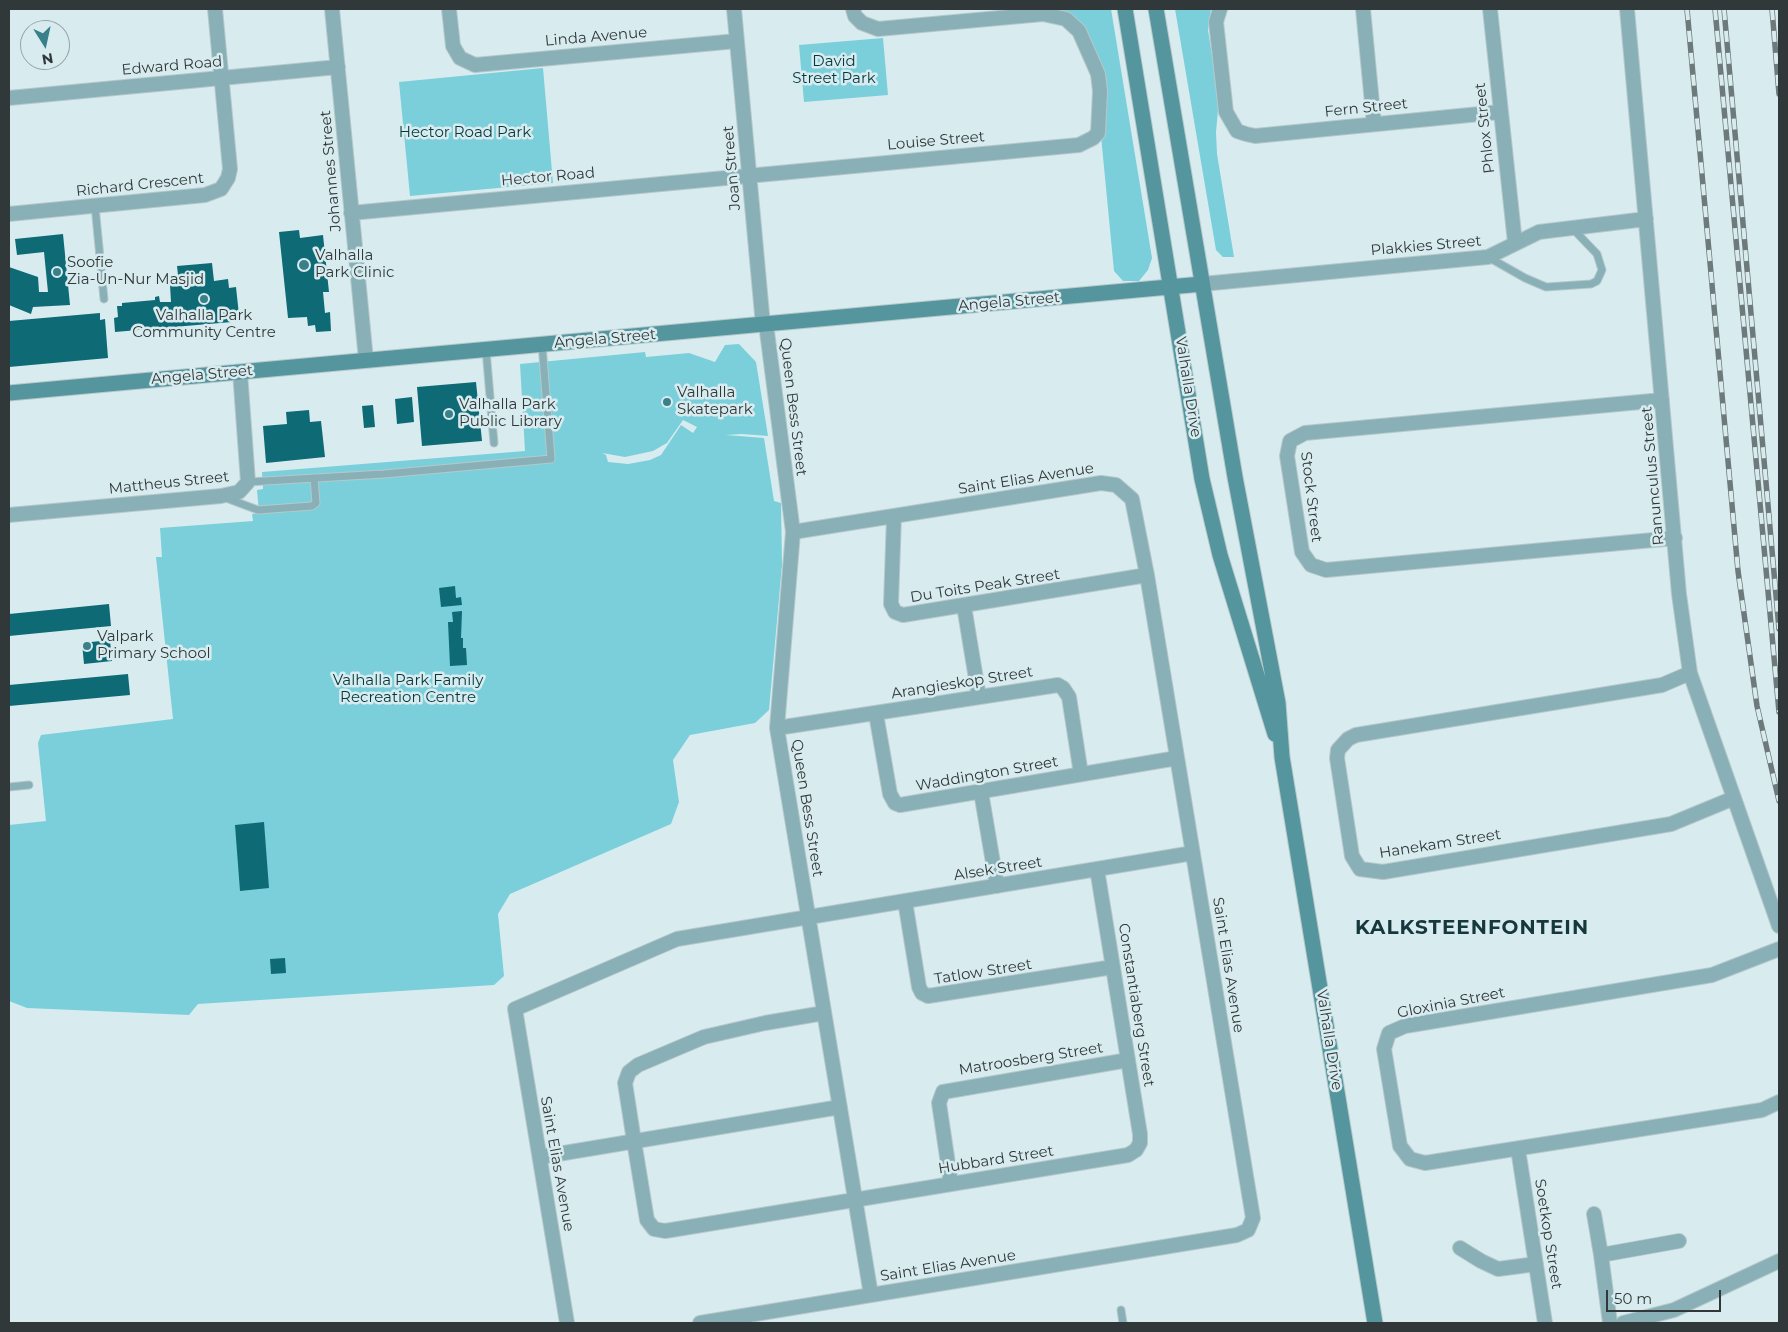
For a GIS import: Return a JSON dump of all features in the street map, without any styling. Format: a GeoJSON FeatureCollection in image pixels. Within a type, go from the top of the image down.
{"type":"FeatureCollection","features":[{"type":"Feature","properties":{"kind":"main road","name":"Valhalla Drive"},"geometry":{"type":"LineString","coordinates":[[1125,9],[1172,287],[1202,480],[1216,540],[1282,757]]}},
{"type":"Feature","properties":{"kind":"main road","name":"Valhalla Drive"},"geometry":{"type":"LineString","coordinates":[[1156,9],[1235,477],[1278,703],[1282,757],[1375,1323]]}},
{"type":"Feature","properties":{"kind":"main road","name":"Angela Street"},"geometry":{"type":"LineString","coordinates":[[9,393],[1202,284]]}},
{"type":"Feature","properties":{"kind":"street","name":"Richard Crescent"},"geometry":{"type":"LineString","coordinates":[[9,214],[205,195],[221,188],[228,178],[230,169],[215,9]]}},
{"type":"Feature","properties":{"kind":"street","name":"Johannes Street"},"geometry":{"type":"LineString","coordinates":[[332,9],[366,360]]}},
{"type":"Feature","properties":{"kind":"street","name":"Linda Avenue"},"geometry":{"type":"LineString","coordinates":[[449,9],[452,42],[460,58],[475,65],[737,40]]}},
{"type":"Feature","properties":{"kind":"street","name":"Joan Street"},"geometry":{"type":"LineString","coordinates":[[734,9],[764,324]]}},
{"type":"Feature","properties":{"kind":"street","name":"Louise Street"},"geometry":{"type":"LineString","coordinates":[[749,175],[1079,144],[1093,138],[1098,133],[1100,108],[1098,74],[1091,53],[1079,30],[1066,19],[1043,14],[878,28],[862,23],[853,9]]}},
{"type":"Feature","properties":{"kind":"street","name":"Fern Street"},"geometry":{"type":"LineString","coordinates":[[1220,9],[1216,22],[1226,112],[1237,131],[1255,136],[1500,112]]}},
{"type":"Feature","properties":{"kind":"street"},"geometry":{"type":"LineString","coordinates":[[1363,9],[1374,124]]}},
{"type":"Feature","properties":{"kind":"street","name":"Phlox Street"},"geometry":{"type":"LineString","coordinates":[[1490,9],[1515,244]]}},
{"type":"Feature","properties":{"kind":"street","name":"Ranunculus Street"},"geometry":{"type":"LineString","coordinates":[[1627,9],[1675,538],[1690,673],[1779,926]]}},
{"type":"Feature","properties":{"kind":"street","name":"Edward Road"},"geometry":{"type":"LineString","coordinates":[[9,98],[338,67]]}},
{"type":"Feature","properties":{"kind":"street","name":"Hector Road"},"geometry":{"type":"LineString","coordinates":[[351,213],[749,175]]}},
{"type":"Feature","properties":{"kind":"street","name":"Plakkies Street"},"geometry":{"type":"LineString","coordinates":[[1202,284],[1488,257],[1539,232],[1646,220]]}},
{"type":"Feature","properties":{"kind":"street","name":"Queen Bess Street"},"geometry":{"type":"LineString","coordinates":[[764,324],[793,532],[777,728],[871,1295]]}},
{"type":"Feature","properties":{"kind":"street","name":"Mattheus Street"},"geometry":{"type":"LineString","coordinates":[[9,515],[221,496],[239,492],[248,482],[240,372]]}},
{"type":"Feature","properties":{"kind":"street","name":"Stock Street"},"geometry":{"type":"LineString","coordinates":[[1662,400],[1305,433],[1290,441],[1287,456],[1302,552],[1311,565],[1326,570],[1675,538]]}},
{"type":"Feature","properties":{"kind":"street","name":"Saint Elias Avenue"},"geometry":{"type":"LineString","coordinates":[[700,1323],[1237,1236],[1248,1230],[1253,1218],[1147,575],[1134,505],[1128,493],[1116,485],[1101,484],[793,532]]}},
{"type":"Feature","properties":{"kind":"street","name":"Du Toits Peak Street"},"geometry":{"type":"LineString","coordinates":[[894,516],[892,608],[903,615],[1147,575]]}},
{"type":"Feature","properties":{"kind":"street"},"geometry":{"type":"LineString","coordinates":[[964,606],[979,697]]}},
{"type":"Feature","properties":{"kind":"street","name":"Hanekam Street"},"geometry":{"type":"LineString","coordinates":[[1690,673],[1662,685],[1356,735],[1348,739],[1341,745],[1336,758],[1352,856],[1360,869],[1383,872],[1671,824],[1734,798]]}},
{"type":"Feature","properties":{"kind":"street","name":"Arangieskop Street"},"geometry":{"type":"LineString","coordinates":[[777,728],[1053,685],[1063,688],[1069,696],[1081,774]]}},
{"type":"Feature","properties":{"kind":"street","name":"Waddington Street"},"geometry":{"type":"LineString","coordinates":[[876,714],[890,794],[895,803],[905,805],[1177,758]]}},
{"type":"Feature","properties":{"kind":"street"},"geometry":{"type":"LineString","coordinates":[[981,792],[997,886]]}},
{"type":"Feature","properties":{"kind":"street","name":"Alsek Street"},"geometry":{"type":"LineString","coordinates":[[515,1010],[677,939],[1193,853]]}},
{"type":"Feature","properties":{"kind":"street","name":"Constantiaberg Street"},"geometry":{"type":"LineString","coordinates":[[1097,869],[1140,1134],[1138,1147]]}},
{"type":"Feature","properties":{"kind":"street","name":"Tatlow Street"},"geometry":{"type":"LineString","coordinates":[[905,901],[919,987],[922,993],[928,996],[1113,968]]}},
{"type":"Feature","properties":{"kind":"street","name":"Gloxinia Street"},"geometry":{"type":"LineString","coordinates":[[1779,949],[1712,975],[1404,1026],[1389,1034],[1384,1049],[1400,1146],[1410,1158],[1425,1163],[1762,1110],[1779,1102]]}},
{"type":"Feature","properties":{"kind":"street","name":"Saint Elias Avenue"},"geometry":{"type":"LineString","coordinates":[[515,1010],[568,1323]]}},
{"type":"Feature","properties":{"kind":"street","name":"Hubbard Street"},"geometry":{"type":"LineString","coordinates":[[824,1014],[765,1023],[704,1037],[633,1068],[625,1083],[647,1220],[650,1225],[660,1231],[1128,1155],[1138,1147]]}},
{"type":"Feature","properties":{"kind":"street","name":"Matroosberg Street"},"geometry":{"type":"LineString","coordinates":[[951,1184],[938,1103],[943,1092],[1128,1060]]}},
{"type":"Feature","properties":{"kind":"street"},"geometry":{"type":"LineString","coordinates":[[540,1157],[840,1107]]}},
{"type":"Feature","properties":{"kind":"street","name":"Soetkop Street"},"geometry":{"type":"LineString","coordinates":[[1518,1149],[1545,1323]]}},
{"type":"Feature","properties":{"kind":"street"},"geometry":{"type":"LineString","coordinates":[[1594,1214],[1610,1323]]}},
{"type":"Feature","properties":{"kind":"street"},"geometry":{"type":"LineString","coordinates":[[1601,1255],[1679,1241]]}},
{"type":"Feature","properties":{"kind":"street"},"geometry":{"type":"LineString","coordinates":[[1460,1248],[1498,1269],[1536,1264]]}},
{"type":"Feature","properties":{"kind":"street"},"geometry":{"type":"LineString","coordinates":[[1623,1323],[1674,1310],[1779,1260]]}},
{"type":"Feature","properties":{"kind":"lane"},"geometry":{"type":"LineString","coordinates":[[95,206],[104,300]]}},
{"type":"Feature","properties":{"kind":"lane"},"geometry":{"type":"LineString","coordinates":[[1488,257],[1525,278],[1546,287],[1592,284],[1597,281],[1602,270],[1597,254],[1572,229]]}},
{"type":"Feature","properties":{"kind":"lane"},"geometry":{"type":"LineString","coordinates":[[248,482],[551,459],[542,344]]}},
{"type":"Feature","properties":{"kind":"lane"},"geometry":{"type":"LineString","coordinates":[[486,349],[494,443]]}},
{"type":"Feature","properties":{"kind":"lane"},"geometry":{"type":"LineString","coordinates":[[221,496],[258,510],[312,506],[316,503],[314,478]]}},
{"type":"Feature","properties":{"kind":"lane"},"geometry":{"type":"LineString","coordinates":[[9,787],[29,785]]}},
{"type":"Feature","properties":{"kind":"lane"},"geometry":{"type":"LineString","coordinates":[[1121,1310],[1123,1323]]}},
{"type":"Feature","properties":{"kind":"green space"},"geometry":{"type":"Polygon","coordinates":[[[1049,9],[1111,9],[1152,258],[1148,270],[1139,281],[1123,281],[1114,271],[1101,136],[1106,122],[1099,60],[1091,42],[1063,12],[1049,9]]]}},
{"type":"Feature","properties":{"kind":"green space"},"geometry":{"type":"Polygon","coordinates":[[[1175,9],[1211,9],[1208,30],[1219,99],[1216,132],[1217,154],[1234,257],[1223,257],[1216,250],[1175,9]]]}},
{"type":"Feature","properties":{"kind":"green space","name":"David Street Park"},"geometry":{"type":"Polygon","coordinates":[[[883,38],[888,95],[804,102],[799,45],[883,38]]]}},
{"type":"Feature","properties":{"kind":"green space","name":"Hector Road Park"},"geometry":{"type":"Polygon","coordinates":[[[543,68],[553,183],[410,196],[399,82],[543,68]]]}},
{"type":"Feature","properties":{"kind":"green space","name":"Valhalla Park Family Recreation Centre"},"geometry":{"type":"Polygon","coordinates":[[[739,344],[756,362],[768,436],[726,435],[764,438],[774,501],[781,503],[782,565],[769,710],[755,723],[690,735],[673,760],[679,802],[671,824],[510,894],[498,914],[504,976],[494,985],[198,1004],[189,1015],[27,1008],[9,1001],[9,825],[46,821],[38,743],[41,735],[173,719],[156,557],[162,557],[160,528],[253,521],[252,514],[259,513],[257,490],[263,489],[262,472],[525,451],[520,364],[645,352],[646,357],[689,353],[715,362],[725,345],[739,344]],[[683,420],[667,443],[653,451],[625,457],[602,453],[606,455],[608,462],[628,464],[650,460],[661,455],[681,425],[693,433],[697,427],[683,420]]]}},
{"type":"Feature","properties":{"kind":"building","name":"Valhalla Park Clinic"},"geometry":{"type":"Polygon","coordinates":[[[299,230],[300,238],[323,235],[329,292],[323,292],[325,313],[330,312],[331,331],[316,332],[315,325],[308,326],[307,317],[288,318],[279,232],[299,230]]]}},
{"type":"Feature","properties":{"kind":"building","name":"Soofie Zia-Un-Nur Masjid"},"geometry":{"type":"Polygon","coordinates":[[[63,234],[70,305],[33,307],[31,314],[9,305],[9,267],[38,277],[39,292],[48,292],[44,252],[17,255],[15,239],[63,234]]]}},
{"type":"Feature","properties":{"kind":"building","name":"Valhalla Park Community Centre"},"geometry":{"type":"Polygon","coordinates":[[[212,263],[214,281],[228,279],[229,288],[236,287],[239,315],[231,316],[232,322],[115,332],[114,318],[118,317],[117,306],[122,306],[122,303],[155,300],[155,297],[159,296],[160,302],[171,302],[170,285],[179,284],[177,266],[212,263]]]}},
{"type":"Feature","properties":{"kind":"building"},"geometry":{"type":"Polygon","coordinates":[[[100,313],[100,320],[105,319],[108,358],[9,367],[9,321],[100,313]]]}},
{"type":"Feature","properties":{"kind":"building","name":"Valhalla Park Public Library"},"geometry":{"type":"Polygon","coordinates":[[[476,382],[482,441],[422,446],[417,387],[476,382]]]}},
{"type":"Feature","properties":{"kind":"building"},"geometry":{"type":"Polygon","coordinates":[[[412,397],[414,422],[397,424],[395,399],[412,397]]]}},
{"type":"Feature","properties":{"kind":"building"},"geometry":{"type":"Polygon","coordinates":[[[373,405],[375,427],[364,428],[362,406],[373,405]]]}},
{"type":"Feature","properties":{"kind":"building"},"geometry":{"type":"Polygon","coordinates":[[[309,410],[310,422],[321,421],[325,457],[266,463],[263,426],[287,424],[286,412],[309,410]]]}},
{"type":"Feature","properties":{"kind":"building"},"geometry":{"type":"Polygon","coordinates":[[[455,586],[456,598],[461,597],[462,605],[441,607],[439,588],[455,586]]]}},
{"type":"Feature","properties":{"kind":"building"},"geometry":{"type":"Polygon","coordinates":[[[109,604],[111,626],[9,636],[9,614],[109,604]]]}},
{"type":"Feature","properties":{"kind":"building"},"geometry":{"type":"Polygon","coordinates":[[[462,611],[461,638],[463,638],[463,648],[466,648],[467,665],[450,666],[448,622],[453,622],[452,612],[462,611]]]}},
{"type":"Feature","properties":{"kind":"building"},"geometry":{"type":"Polygon","coordinates":[[[110,640],[112,661],[84,664],[82,643],[110,640]]]}},
{"type":"Feature","properties":{"kind":"building"},"geometry":{"type":"Polygon","coordinates":[[[128,674],[130,695],[9,706],[9,685],[128,674]]]}},
{"type":"Feature","properties":{"kind":"building"},"geometry":{"type":"Polygon","coordinates":[[[264,822],[269,888],[240,891],[235,825],[264,822]]]}},
{"type":"Feature","properties":{"kind":"building"},"geometry":{"type":"Polygon","coordinates":[[[285,958],[286,973],[271,974],[270,959],[285,958]]]}},
{"type":"Feature","properties":{"kind":"railway"},"geometry":{"type":"LineString","coordinates":[[1687,9],[1738,571],[1757,706],[1779,801]]}},
{"type":"Feature","properties":{"kind":"railway"},"geometry":{"type":"LineString","coordinates":[[1715,9],[1779,712]]}},
{"type":"Feature","properties":{"kind":"railway"},"geometry":{"type":"LineString","coordinates":[[1724,9],[1779,629]]}},
{"type":"Feature","properties":{"kind":"railway"},"geometry":{"type":"LineString","coordinates":[[1772,9],[1779,94]]}},
{"type":"Feature","properties":{"kind":"place","name":"Valhalla Park Clinic"},"geometry":{"type":"Point","coordinates":[304,265]}},
{"type":"Feature","properties":{"kind":"place","name":"Soofie Zia-Un-Nur Masjid"},"geometry":{"type":"Point","coordinates":[57,272]}},
{"type":"Feature","properties":{"kind":"place","name":"Valhalla Park Community Centre"},"geometry":{"type":"Point","coordinates":[204,299]}},
{"type":"Feature","properties":{"kind":"place","name":"Valhalla Skatepark"},"geometry":{"type":"Point","coordinates":[667,402]}},
{"type":"Feature","properties":{"kind":"place","name":"Valhalla Park Public Library"},"geometry":{"type":"Point","coordinates":[449,414]}},
{"type":"Feature","properties":{"kind":"place","name":"Valpark Primary School"},"geometry":{"type":"Point","coordinates":[87,646]}},
{"type":"Feature","properties":{"kind":"district","name":"KALKSTEENFONTEIN"},"geometry":{"type":"Point","coordinates":[1472,928]}}]}
